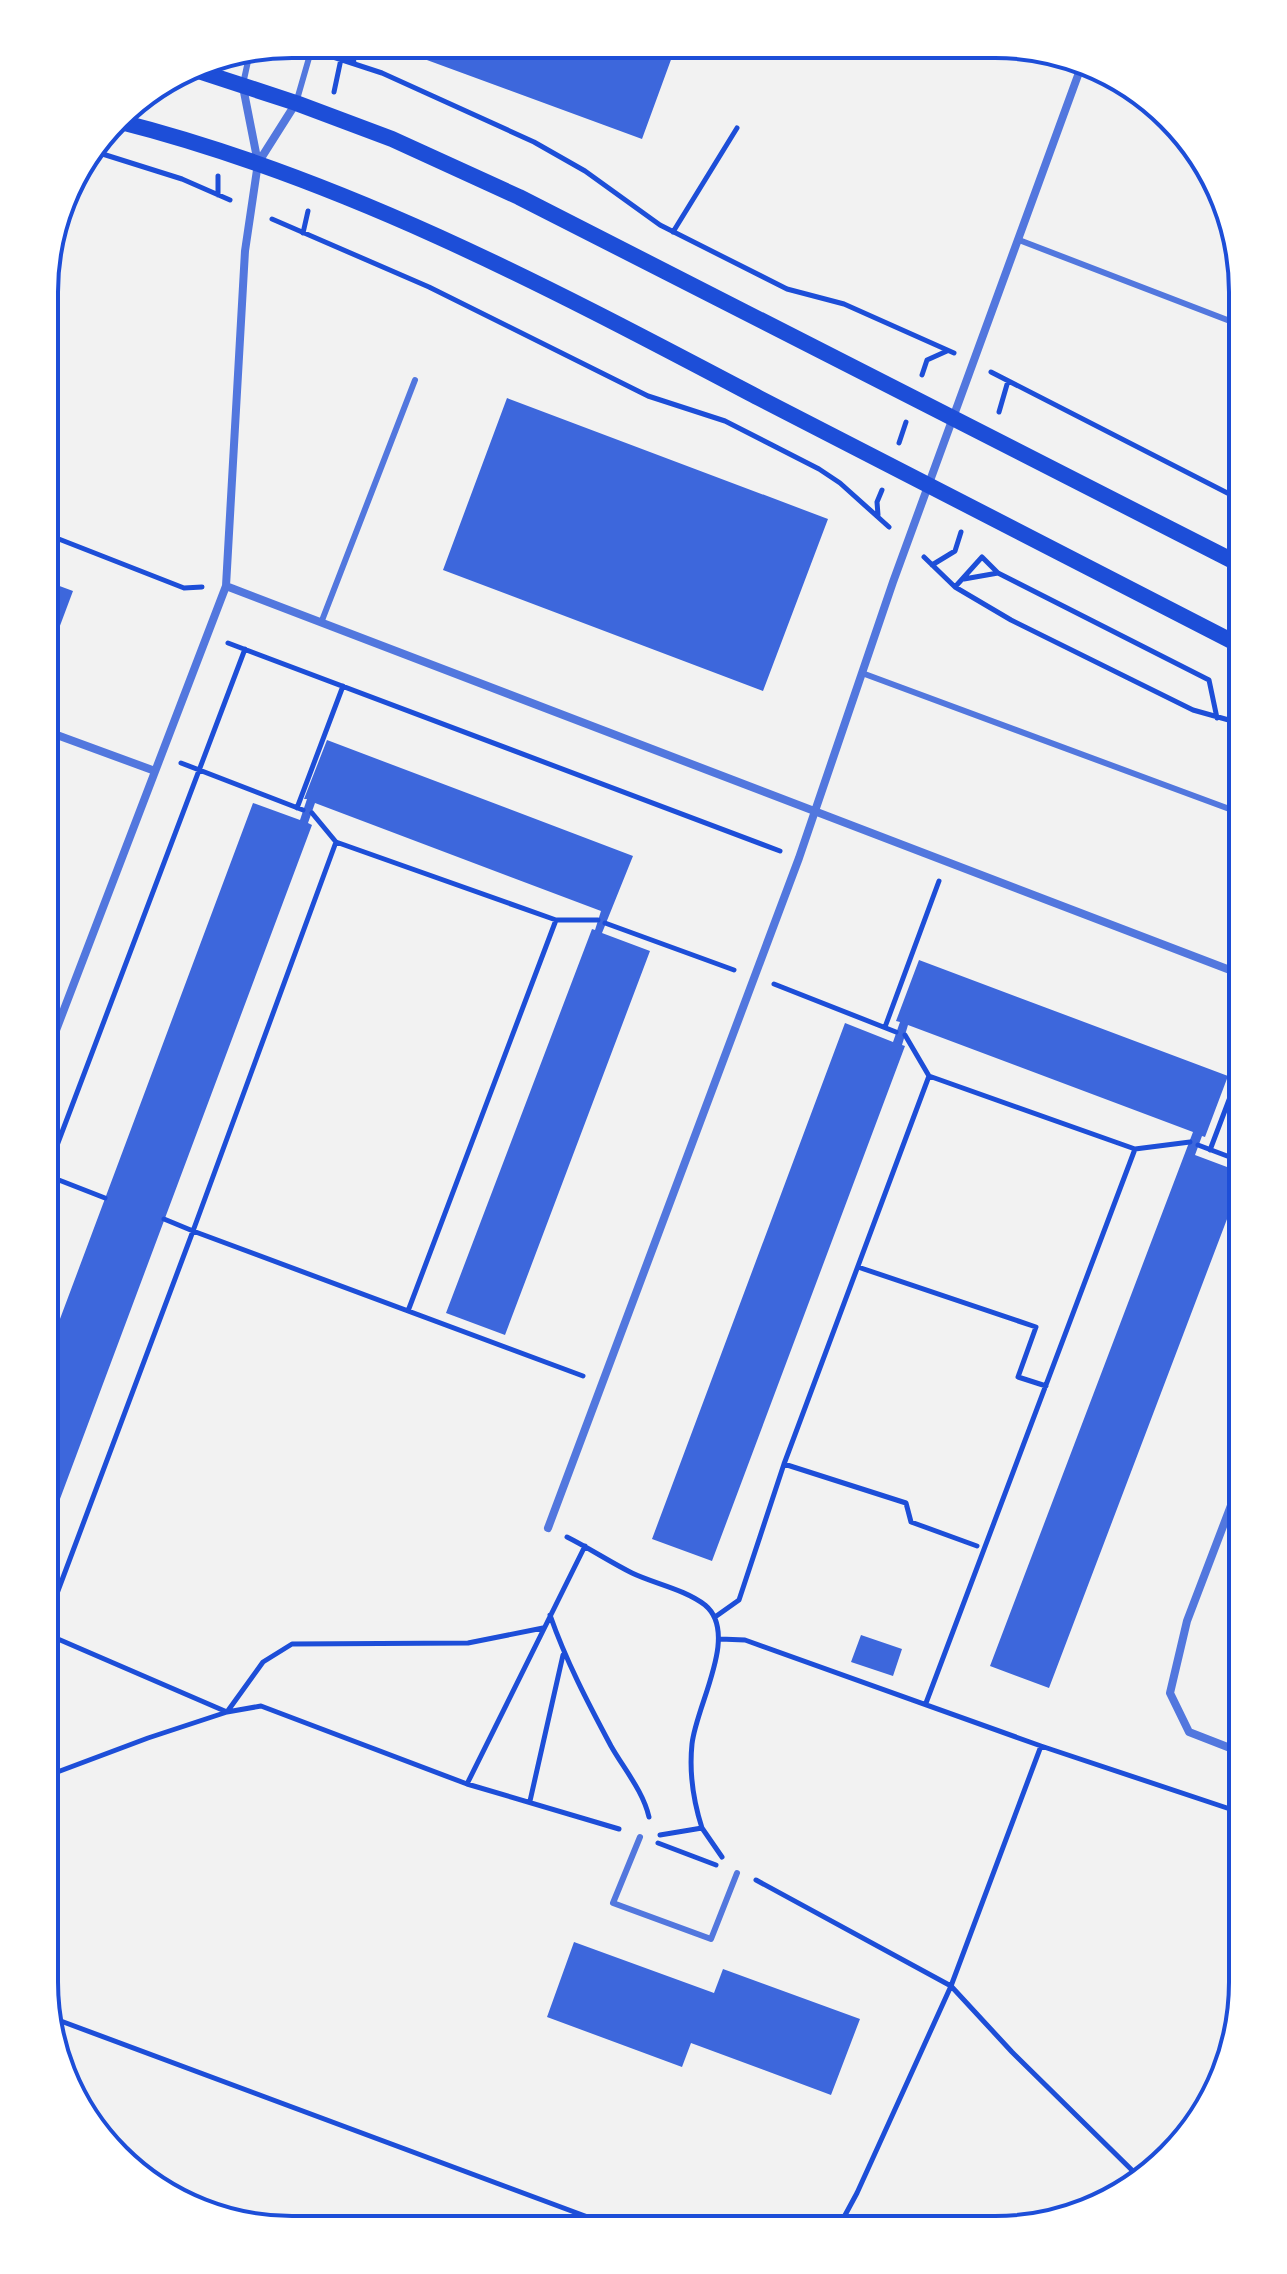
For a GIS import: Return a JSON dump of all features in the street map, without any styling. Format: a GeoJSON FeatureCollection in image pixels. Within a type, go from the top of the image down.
{"type":"FeatureCollection","features":[{"type":"Feature","properties":{"kind":"main road"},"geometry":{"type":"LineString","coordinates":[[207,74],[392,139],[519,197],[1229,559]]}},
{"type":"Feature","properties":{"kind":"main road"},"geometry":{"type":"LineString","coordinates":[[129,125],[258,163],[446,240],[548,287],[1229,640]]}},
{"type":"Feature","properties":{"kind":"street"},"geometry":{"type":"LineString","coordinates":[[548,1528],[799,858],[862,673],[1079,74]]}},
{"type":"Feature","properties":{"kind":"street"},"geometry":{"type":"LineString","coordinates":[[58,1025],[226,586],[245,251],[258,163],[243,86]]}},
{"type":"Feature","properties":{"kind":"street"},"geometry":{"type":"LineString","coordinates":[[258,163],[296,103]]}},
{"type":"Feature","properties":{"kind":"street"},"geometry":{"type":"LineString","coordinates":[[226,586],[1229,969]]}},
{"type":"Feature","properties":{"kind":"street"},"geometry":{"type":"LineString","coordinates":[[58,735],[155,771]]}},
{"type":"Feature","properties":{"kind":"street"},"geometry":{"type":"LineString","coordinates":[[1228,1513],[1187,1621],[1170,1693],[1189,1732],[1228,1747]]}},
{"type":"Feature","properties":{"kind":"lane"},"geometry":{"type":"LineString","coordinates":[[296,103],[309,58]]}},
{"type":"Feature","properties":{"kind":"lane"},"geometry":{"type":"LineString","coordinates":[[243,86],[248,63]]}},
{"type":"Feature","properties":{"kind":"lane"},"geometry":{"type":"LineString","coordinates":[[1019,240],[1229,321]]}},
{"type":"Feature","properties":{"kind":"lane"},"geometry":{"type":"LineString","coordinates":[[321,623],[415,380]]}},
{"type":"Feature","properties":{"kind":"lane"},"geometry":{"type":"LineString","coordinates":[[862,673],[1229,809]]}},
{"type":"Feature","properties":{"kind":"lane"},"geometry":{"type":"LineString","coordinates":[[640,1837],[613,1903],[711,1939],[737,1873]]}},
{"type":"Feature","properties":{"kind":"path"},"geometry":{"type":"LineString","coordinates":[[353,58],[354,63]]}},
{"type":"Feature","properties":{"kind":"path"},"geometry":{"type":"LineString","coordinates":[[329,115],[341,59],[382,73],[553,153],[585,171],[635,210],[787,289],[844,304],[890,327],[948,350],[1229,494]]}},
{"type":"Feature","properties":{"kind":"path"},"geometry":{"type":"LineString","coordinates":[[673,232],[737,128]]}},
{"type":"Feature","properties":{"kind":"path"},"geometry":{"type":"LineString","coordinates":[[103,154],[182,179],[218,195]]}},
{"type":"Feature","properties":{"kind":"path"},"geometry":{"type":"LineString","coordinates":[[313,185],[303,233],[429,287],[648,396],[725,421],[819,469],[878,517],[877,502],[927,360],[948,350]]}},
{"type":"Feature","properties":{"kind":"path"},"geometry":{"type":"LineString","coordinates":[[58,539],[184,588],[226,586]]}},
{"type":"Feature","properties":{"kind":"path"},"geometry":{"type":"LineString","coordinates":[[932,565],[955,551]]}},
{"type":"Feature","properties":{"kind":"path"},"geometry":{"type":"LineString","coordinates":[[1217,718],[1209,680],[998,573],[982,557],[955,587],[999,613],[1193,710],[1217,718],[1229,721]]}},
{"type":"Feature","properties":{"kind":"path"},"geometry":{"type":"LineString","coordinates":[[964,579],[998,573]]}},
{"type":"Feature","properties":{"kind":"path"},"geometry":{"type":"LineString","coordinates":[[207,635],[799,858]]}},
{"type":"Feature","properties":{"kind":"path"},"geometry":{"type":"LineString","coordinates":[[58,1142],[245,649]]}},
{"type":"Feature","properties":{"kind":"path"},"geometry":{"type":"LineString","coordinates":[[297,808],[343,686]]}},
{"type":"Feature","properties":{"kind":"path"},"geometry":{"type":"LineString","coordinates":[[312,813],[336,842],[556,920],[602,921],[896,1032]]}},
{"type":"Feature","properties":{"kind":"path"},"geometry":{"type":"LineString","coordinates":[[58,1593],[336,842]]}},
{"type":"Feature","properties":{"kind":"path"},"geometry":{"type":"LineString","coordinates":[[885,1027],[946,861]]}},
{"type":"Feature","properties":{"kind":"path"},"geometry":{"type":"LineString","coordinates":[[408,1311],[556,920]]}},
{"type":"Feature","properties":{"kind":"path"},"geometry":{"type":"LineString","coordinates":[[905,1035],[929,1076],[1135,1149],[1190,1142]]}},
{"type":"Feature","properties":{"kind":"path"},"geometry":{"type":"LineString","coordinates":[[715,1617],[739,1600],[784,1464],[929,1076]]}},
{"type":"Feature","properties":{"kind":"path"},"geometry":{"type":"LineString","coordinates":[[1210,1150],[1229,1101]]}},
{"type":"Feature","properties":{"kind":"path"},"geometry":{"type":"LineString","coordinates":[[1198,1145],[1228,1157]]}},
{"type":"Feature","properties":{"kind":"path"},"geometry":{"type":"LineString","coordinates":[[926,1703],[1135,1149]]}},
{"type":"Feature","properties":{"kind":"path"},"geometry":{"type":"LineString","coordinates":[[58,1181],[105,1198]]}},
{"type":"Feature","properties":{"kind":"path"},"geometry":{"type":"LineString","coordinates":[[164,1219],[603,1383]]}},
{"type":"Feature","properties":{"kind":"path"},"geometry":{"type":"LineString","coordinates":[[858,1267],[1036,1327],[1018,1377],[1046,1386]]}},
{"type":"Feature","properties":{"kind":"path"},"geometry":{"type":"LineString","coordinates":[[784,1464],[906,1503],[911,1522],[977,1546]]}},
{"type":"Feature","properties":{"kind":"path"},"geometry":{"type":"LineString","coordinates":[[548,1528],[632,1573],[690,1596],[705,1605],[715,1617],[720,1639],[695,1722],[691,1747],[694,1801],[702,1828],[717,1852],[737,1873]]}},
{"type":"Feature","properties":{"kind":"path"},"geometry":{"type":"LineString","coordinates":[[467,1784],[585,1546]]}},
{"type":"Feature","properties":{"kind":"path"},"geometry":{"type":"LineString","coordinates":[[550,1614],[564,1654],[612,1747],[646,1804],[654,1835]]}},
{"type":"Feature","properties":{"kind":"path"},"geometry":{"type":"LineString","coordinates":[[227,1712],[263,1662],[292,1644],[468,1643],[543,1628]]}},
{"type":"Feature","properties":{"kind":"path"},"geometry":{"type":"LineString","coordinates":[[58,1636],[227,1712]]}},
{"type":"Feature","properties":{"kind":"path"},"geometry":{"type":"LineString","coordinates":[[720,1639],[745,1640],[1041,1746],[1228,1808]]}},
{"type":"Feature","properties":{"kind":"path"},"geometry":{"type":"LineString","coordinates":[[530,1801],[564,1654]]}},
{"type":"Feature","properties":{"kind":"path"},"geometry":{"type":"LineString","coordinates":[[58,1772],[227,1712],[261,1706],[467,1784],[640,1837],[764,1884],[951,1986],[1012,2052],[1133,2171]]}},
{"type":"Feature","properties":{"kind":"path"},"geometry":{"type":"LineString","coordinates":[[845,2216],[951,1986],[1041,1746]]}},
{"type":"Feature","properties":{"kind":"path"},"geometry":{"type":"LineString","coordinates":[[640,1837],[702,1828]]}},
{"type":"Feature","properties":{"kind":"path"},"geometry":{"type":"LineString","coordinates":[[62,2021],[585,2216]]}},
{"type":"Feature","properties":{"kind":"building"},"geometry":{"type":"Polygon","coordinates":[[[421,58],[672,58],[642,139],[421,58]]]}},
{"type":"Feature","properties":{"kind":"building"},"geometry":{"type":"Polygon","coordinates":[[[507,398],[828,519],[763,691],[443,570],[507,398]]]}},
{"type":"Feature","properties":{"kind":"building"},"geometry":{"type":"Polygon","coordinates":[[[58,585],[73,591],[58,631],[58,585]]]}},
{"type":"Feature","properties":{"kind":"building"},"geometry":{"type":"Polygon","coordinates":[[[327,740],[633,856],[602,933],[650,951],[505,1335],[446,1313],[601,911],[315,803],[308,823],[312,825],[58,1504],[58,1324],[253,803],[300,820],[307,799],[304,799],[327,740]]]}},
{"type":"Feature","properties":{"kind":"building"},"geometry":{"type":"Polygon","coordinates":[[[919,960],[1228,1076],[1195,1155],[1228,1168],[1228,1215],[1049,1688],[990,1666],[1193,1132],[908,1025],[902,1045],[905,1046],[712,1561],[652,1539],[845,1023],[893,1042],[900,1022],[896,1021],[919,960]]]}},
{"type":"Feature","properties":{"kind":"building"},"geometry":{"type":"Polygon","coordinates":[[[861,1635],[902,1649],[893,1676],[851,1662],[861,1635]]]}},
{"type":"Feature","properties":{"kind":"building"},"geometry":{"type":"Polygon","coordinates":[[[574,1942],[714,1993],[723,1969],[860,2019],[831,2095],[691,2043],[682,2067],[547,2017],[574,1942]]]}}]}
